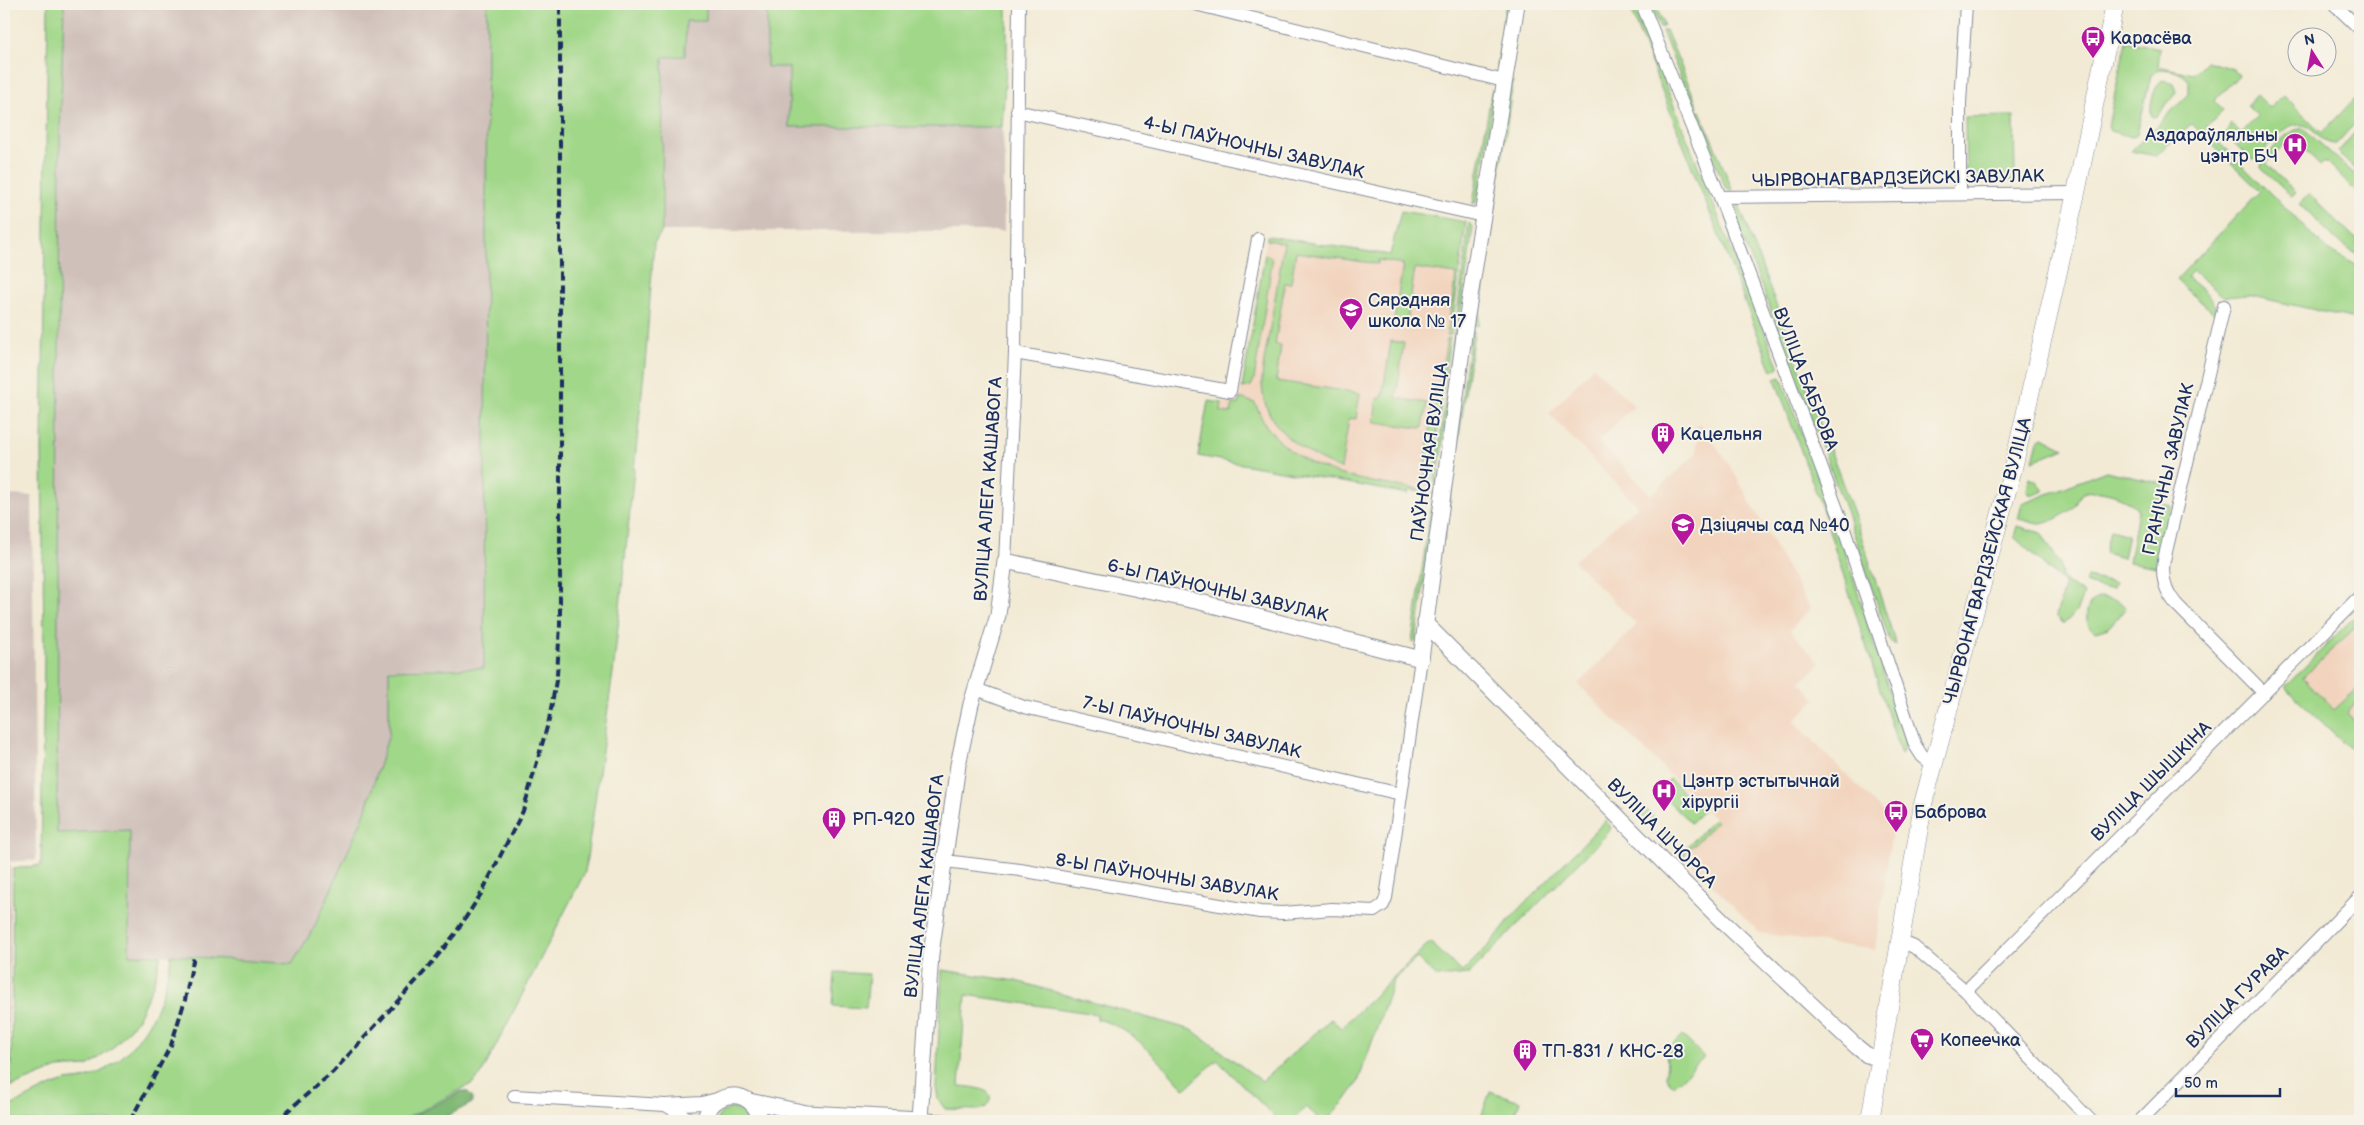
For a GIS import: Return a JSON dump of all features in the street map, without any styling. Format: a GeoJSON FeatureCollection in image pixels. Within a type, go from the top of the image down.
{"type":"FeatureCollection","features":[{"type":"Feature","properties":{"kind":"main road","name":"ЧЫРВОНАГВАРДЗЕЙСКАЯ ВУЛІЦА"},"geometry":{"type":"LineString","coordinates":[[1870,1121],[1923,804],[2013,468],[2076,193],[2115,4]]}},
{"type":"Feature","properties":{"kind":"street","name":"ВУЛІЦА АЛЕГА КАШАВОГА"},"geometry":{"type":"LineString","coordinates":[[920,1119],[931,954],[960,752],[998,615],[1005,561],[1015,353],[1019,4]]}},
{"type":"Feature","properties":{"kind":"street"},"geometry":{"type":"LineString","coordinates":[[1195,4],[1504,81]]}},
{"type":"Feature","properties":{"kind":"street","name":"ПАЎНОЧНАЯ ВУЛІЦА"},"geometry":{"type":"LineString","coordinates":[[1384,905],[1465,328],[1517,4]]}},
{"type":"Feature","properties":{"kind":"street","name":"ВУЛІЦА БАБРОВА"},"geometry":{"type":"LineString","coordinates":[[1642,4],[1720,198],[1841,520],[1915,745],[1922,756],[1933,765]]}},
{"type":"Feature","properties":{"kind":"street"},"geometry":{"type":"LineString","coordinates":[[1960,194],[1960,111],[1966,4]]}},
{"type":"Feature","properties":{"kind":"street"},"geometry":{"type":"LineString","coordinates":[[2334,4],[2360,29]]}},
{"type":"Feature","properties":{"kind":"street","name":"4-Ы ПАЎНОЧНЫ ЗАВУЛАК"},"geometry":{"type":"LineString","coordinates":[[1017,111],[1483,216]]}},
{"type":"Feature","properties":{"kind":"street","name":"ЧЫРВОНАГВАРДЗЕЙСКІ ЗАВУЛАК"},"geometry":{"type":"LineString","coordinates":[[1720,198],[2076,193]]}},
{"type":"Feature","properties":{"kind":"street"},"geometry":{"type":"LineString","coordinates":[[1015,353],[1230,391],[1258,239]]}},
{"type":"Feature","properties":{"kind":"street","name":"ГРАНІЧНЫ ЗАВУЛАК"},"geometry":{"type":"LineString","coordinates":[[2224,306],[2164,560],[2163,578],[2169,596],[2176,604],[2264,693]]}},
{"type":"Feature","properties":{"kind":"street","name":"6-Ы ПАЎНОЧНЫ ЗАВУЛАК"},"geometry":{"type":"LineString","coordinates":[[1005,561],[1200,602],[1420,659]]}},
{"type":"Feature","properties":{"kind":"street","name":"ВУЛІЦА ШЫШКІНА"},"geometry":{"type":"LineString","coordinates":[[1966,991],[2360,596]]}},
{"type":"Feature","properties":{"kind":"street","name":"ВУЛІЦА ШЧОРСА"},"geometry":{"type":"LineString","coordinates":[[1425,623],[1746,943],[1857,1047],[1867,1054],[1880,1059]]}},
{"type":"Feature","properties":{"kind":"street","name":"7-Ы ПАЎНОЧНЫ ЗАВУЛАК"},"geometry":{"type":"LineString","coordinates":[[976,690],[1024,707],[1401,794]]}},
{"type":"Feature","properties":{"kind":"street","name":"8-Ы ПАЎНОЧНЫ ЗАВУЛАК"},"geometry":{"type":"LineString","coordinates":[[944,861],[1020,870],[1260,912],[1292,913],[1332,908],[1370,911],[1377,910],[1384,905]]}},
{"type":"Feature","properties":{"kind":"street","name":"ВУЛІЦА ГУРАВА"},"geometry":{"type":"LineString","coordinates":[[2140,1121],[2360,897]]}},
{"type":"Feature","properties":{"kind":"street"},"geometry":{"type":"LineString","coordinates":[[1900,941],[1918,950],[1966,991],[2091,1121]]}},
{"type":"Feature","properties":{"kind":"street"},"geometry":{"type":"LineString","coordinates":[[514,1096],[665,1105],[702,1103],[736,1096],[764,1106],[807,1113],[950,1121]]}},
{"type":"Feature","properties":{"kind":"street"},"geometry":{"type":"LineString","coordinates":[[704,1121],[710,1108],[721,1098]]}},
{"type":"Feature","properties":{"kind":"street"},"geometry":{"type":"LineString","coordinates":[[749,1101],[758,1113],[760,1121]]}},
{"type":"Feature","properties":{"kind":"street"},"geometry":{"type":"LineString","coordinates":[[665,1105],[693,1121]]}},
{"type":"Feature","properties":{"kind":"street"},"geometry":{"type":"LineString","coordinates":[[777,1121],[807,1113]]}},
{"type":"Feature","properties":{"kind":"shaded area"},"geometry":{"type":"Polygon","coordinates":[[[64,4],[487,4],[484,668],[389,669],[389,734],[364,816],[314,928],[292,964],[194,956],[129,955],[130,831],[57,833],[60,134],[64,4]]]}},
{"type":"Feature","properties":{"kind":"shaded area"},"geometry":{"type":"Polygon","coordinates":[[[706,4],[767,4],[767,67],[789,67],[790,127],[1002,127],[1005,162],[1005,180],[1003,180],[1004,231],[662,231],[663,57],[684,56],[686,21],[706,21],[706,4]]]}},
{"type":"Feature","properties":{"kind":"shaded area","name":"Сярэдняя школа № 17"},"geometry":{"type":"Polygon","coordinates":[[[1401,211],[1458,274],[1427,493],[1409,490],[1408,494],[1198,456],[1208,401],[1239,404],[1267,236],[1390,255],[1401,211]]]}},
{"type":"Feature","properties":{"kind":"shaded area"},"geometry":{"type":"Polygon","coordinates":[[[1593,367],[1634,406],[1598,441],[1651,495],[1696,454],[1698,439],[1693,428],[1701,424],[1729,464],[1810,609],[1790,630],[1820,664],[1801,682],[1816,699],[1794,721],[1893,822],[1875,950],[1760,933],[1683,855],[1717,821],[1578,684],[1637,625],[1574,561],[1638,506],[1549,414],[1593,367]]]}},
{"type":"Feature","properties":{"kind":"shaded area"},"geometry":{"type":"Polygon","coordinates":[[[4,495],[32,496],[36,860],[4,862],[4,495]]]}},
{"type":"Feature","properties":{"kind":"shaded area"},"geometry":{"type":"Polygon","coordinates":[[[2360,611],[2360,758],[2285,687],[2360,611]]]}},
{"type":"Feature","properties":{"kind":"shaded area"},"geometry":{"type":"Polygon","coordinates":[[[4,864],[11,865],[8,1088],[4,1090],[4,864]]]}},
{"type":"Feature","properties":{"kind":"green space"},"geometry":{"type":"Polygon","coordinates":[[[48,4],[64,4],[60,134],[57,833],[130,830],[129,955],[161,955],[153,985],[137,1020],[112,1049],[87,1066],[58,1068],[11,1087],[13,869],[41,865],[44,655],[42,448],[48,4]]]}},
{"type":"Feature","properties":{"kind":"green space"},"geometry":{"type":"Polygon","coordinates":[[[487,4],[706,4],[706,21],[686,21],[685,56],[663,57],[662,231],[654,243],[646,353],[614,665],[585,872],[481,1075],[473,1083],[402,1121],[4,1121],[4,1109],[59,1083],[89,1077],[106,1069],[121,1058],[135,1044],[156,1010],[163,992],[171,955],[292,964],[314,928],[364,815],[389,734],[389,670],[484,668],[487,4]]]}},
{"type":"Feature","properties":{"kind":"green space"},"geometry":{"type":"Polygon","coordinates":[[[767,4],[1007,4],[1007,52],[1002,127],[789,127],[789,67],[767,67],[767,4]]]}},
{"type":"Feature","properties":{"kind":"green space"},"geometry":{"type":"Polygon","coordinates":[[[1506,4],[1511,4],[1501,64],[1497,67],[1506,4]]]}},
{"type":"Feature","properties":{"kind":"green space"},"geometry":{"type":"Polygon","coordinates":[[[1628,4],[1633,4],[1779,368],[1772,371],[1628,4]]]}},
{"type":"Feature","properties":{"kind":"green space"},"geometry":{"type":"Polygon","coordinates":[[[1650,4],[1655,4],[1664,26],[1660,28],[1650,4]]]}},
{"type":"Feature","properties":{"kind":"green space"},"geometry":{"type":"Polygon","coordinates":[[[1666,30],[1698,107],[1693,109],[1662,31],[1666,30]]]}},
{"type":"Feature","properties":{"kind":"green space"},"geometry":{"type":"Polygon","coordinates":[[[2126,41],[2160,48],[2158,66],[2193,74],[2206,61],[2233,69],[2239,75],[2214,101],[2223,110],[2205,129],[2328,250],[2360,267],[2360,320],[2248,295],[2224,297],[2193,271],[2187,277],[2210,298],[2215,314],[2176,280],[2260,191],[2191,124],[2156,156],[2131,151],[2189,94],[2189,81],[2181,74],[2171,70],[2160,70],[2151,75],[2137,135],[2131,137],[2110,131],[2108,126],[2126,41]]]}},
{"type":"Feature","properties":{"kind":"green space"},"geometry":{"type":"Polygon","coordinates":[[[2163,80],[2174,84],[2177,92],[2157,116],[2152,117],[2153,97],[2157,86],[2163,80]]]}},
{"type":"Feature","properties":{"kind":"green space"},"geometry":{"type":"Polygon","coordinates":[[[1511,81],[1513,81],[1478,326],[1474,325],[1511,81]]]}},
{"type":"Feature","properties":{"kind":"green space"},"geometry":{"type":"Polygon","coordinates":[[[1492,89],[1495,93],[1478,201],[1473,204],[1492,89]]]}},
{"type":"Feature","properties":{"kind":"green space"},"geometry":{"type":"Polygon","coordinates":[[[2360,93],[2360,118],[2336,144],[2326,142],[2309,127],[2292,125],[2278,135],[2257,159],[2252,160],[2225,134],[2231,123],[2241,133],[2258,116],[2247,106],[2257,95],[2270,108],[2284,95],[2322,133],[2360,93]]]}},
{"type":"Feature","properties":{"kind":"green space"},"geometry":{"type":"Polygon","coordinates":[[[1700,111],[1733,191],[1725,187],[1695,112],[1700,111]]]}},
{"type":"Feature","properties":{"kind":"green space"},"geometry":{"type":"Polygon","coordinates":[[[2014,116],[2015,181],[1966,181],[1965,117],[2014,116]]]}},
{"type":"Feature","properties":{"kind":"green space"},"geometry":{"type":"Polygon","coordinates":[[[2360,126],[2360,174],[2339,151],[2360,126]]]}},
{"type":"Feature","properties":{"kind":"green space"},"geometry":{"type":"Polygon","coordinates":[[[2298,129],[2304,129],[2360,179],[2360,196],[2325,161],[2320,166],[2292,137],[2265,163],[2296,193],[2292,197],[2261,168],[2262,162],[2280,141],[2298,129]]]}},
{"type":"Feature","properties":{"kind":"green space"},"geometry":{"type":"Polygon","coordinates":[[[2309,194],[2358,241],[2356,245],[2360,249],[2360,256],[2343,246],[2299,204],[2309,194]]]}},
{"type":"Feature","properties":{"kind":"green space"},"geometry":{"type":"Polygon","coordinates":[[[1739,205],[1855,517],[1896,645],[1890,641],[1846,510],[1734,214],[1734,208],[1739,205]]]}},
{"type":"Feature","properties":{"kind":"green space"},"geometry":{"type":"Polygon","coordinates":[[[1401,211],[1466,222],[1451,335],[1447,335],[1456,274],[1415,268],[1407,322],[1394,321],[1403,264],[1378,260],[1378,264],[1296,252],[1291,283],[1285,283],[1275,344],[1281,345],[1276,381],[1360,393],[1356,419],[1349,418],[1341,469],[1313,456],[1288,437],[1270,414],[1264,400],[1262,384],[1263,365],[1284,243],[1267,240],[1267,236],[1390,255],[1401,211]]]}},
{"type":"Feature","properties":{"kind":"green space"},"geometry":{"type":"Polygon","coordinates":[[[1469,223],[1473,227],[1459,325],[1456,324],[1469,223]]]}},
{"type":"Feature","properties":{"kind":"green space"},"geometry":{"type":"Polygon","coordinates":[[[1265,254],[1271,257],[1272,262],[1254,380],[1251,386],[1242,388],[1265,254]]]}},
{"type":"Feature","properties":{"kind":"green space"},"geometry":{"type":"Polygon","coordinates":[[[1455,329],[1459,329],[1437,482],[1434,484],[1455,329]]]}},
{"type":"Feature","properties":{"kind":"green space"},"geometry":{"type":"Polygon","coordinates":[[[1471,331],[1474,331],[1444,541],[1443,540],[1471,331]]]}},
{"type":"Feature","properties":{"kind":"green space"},"geometry":{"type":"Polygon","coordinates":[[[1447,338],[1450,338],[1430,484],[1425,482],[1424,476],[1433,404],[1438,400],[1447,338]]]}},
{"type":"Feature","properties":{"kind":"green space"},"geometry":{"type":"Polygon","coordinates":[[[1391,341],[1404,343],[1396,398],[1427,403],[1423,427],[1374,422],[1377,398],[1382,398],[1391,341]]]}},
{"type":"Feature","properties":{"kind":"green space"},"geometry":{"type":"Polygon","coordinates":[[[1781,377],[1830,509],[1825,517],[1775,379],[1781,377]]]}},
{"type":"Feature","properties":{"kind":"green space"},"geometry":{"type":"Polygon","coordinates":[[[1240,398],[1255,403],[1267,427],[1283,444],[1300,457],[1320,467],[1361,480],[1428,491],[1427,493],[1409,490],[1408,494],[1198,456],[1208,401],[1222,403],[1221,412],[1231,413],[1232,404],[1239,404],[1240,398]]]}},
{"type":"Feature","properties":{"kind":"green space"},"geometry":{"type":"Polygon","coordinates":[[[2043,437],[2064,448],[2033,461],[2038,441],[2043,437]]]}},
{"type":"Feature","properties":{"kind":"green space"},"geometry":{"type":"Polygon","coordinates":[[[2106,471],[2163,484],[2159,503],[2171,506],[2157,567],[2129,562],[2138,512],[2129,502],[2114,495],[2096,491],[2083,493],[2072,509],[2057,518],[2041,524],[2018,519],[2022,504],[2106,471]]]}},
{"type":"Feature","properties":{"kind":"green space"},"geometry":{"type":"Polygon","coordinates":[[[2029,478],[2037,481],[2044,491],[2033,495],[2029,494],[2027,490],[2029,478]]]}},
{"type":"Feature","properties":{"kind":"green space"},"geometry":{"type":"Polygon","coordinates":[[[1433,492],[1436,496],[1416,641],[1412,642],[1433,492]]]}},
{"type":"Feature","properties":{"kind":"green space"},"geometry":{"type":"Polygon","coordinates":[[[2017,526],[2041,533],[2060,564],[2062,576],[2066,583],[2084,593],[2076,612],[2064,624],[2056,616],[2065,584],[2014,537],[2017,526]]]}},
{"type":"Feature","properties":{"kind":"green space"},"geometry":{"type":"Polygon","coordinates":[[[1828,527],[1833,527],[1839,533],[1906,744],[1901,755],[1828,527]]]}},
{"type":"Feature","properties":{"kind":"green space"},"geometry":{"type":"Polygon","coordinates":[[[2110,530],[2128,535],[2123,558],[2105,553],[2110,530]]]}},
{"type":"Feature","properties":{"kind":"green space"},"geometry":{"type":"Polygon","coordinates":[[[2087,577],[2115,583],[2113,588],[2105,589],[2085,583],[2087,577]]]}},
{"type":"Feature","properties":{"kind":"green space"},"geometry":{"type":"Polygon","coordinates":[[[2101,597],[2119,601],[2126,608],[2108,628],[2096,632],[2089,627],[2087,613],[2090,605],[2101,597]]]}},
{"type":"Feature","properties":{"kind":"green space"},"geometry":{"type":"Polygon","coordinates":[[[2358,613],[2360,623],[2303,677],[2334,710],[2356,690],[2358,692],[2358,701],[2347,713],[2360,727],[2360,758],[2285,687],[2358,613]]]}},
{"type":"Feature","properties":{"kind":"green space"},"geometry":{"type":"Polygon","coordinates":[[[1670,779],[1703,811],[1691,823],[1658,791],[1670,779]]]}},
{"type":"Feature","properties":{"kind":"green space"},"geometry":{"type":"Polygon","coordinates":[[[1643,806],[1656,819],[1651,824],[1638,811],[1643,806]]]}},
{"type":"Feature","properties":{"kind":"green space"},"geometry":{"type":"Polygon","coordinates":[[[1714,819],[1717,822],[1683,855],[1681,852],[1714,819]]]}},
{"type":"Feature","properties":{"kind":"green space"},"geometry":{"type":"Polygon","coordinates":[[[1606,820],[1611,828],[1608,833],[1469,974],[1437,977],[1417,958],[1394,979],[1358,1082],[1344,1102],[1325,1121],[1322,1121],[1306,1107],[1291,1121],[1279,1121],[1217,1060],[1185,1089],[1146,1047],[1123,1030],[1097,1019],[1097,1014],[966,995],[959,1086],[983,1090],[990,1096],[990,1101],[986,1107],[977,1110],[945,1109],[938,1099],[936,1087],[942,970],[1016,981],[1192,1030],[1262,1081],[1331,1019],[1341,1028],[1430,942],[1462,972],[1491,943],[1509,920],[1606,820]]]}},
{"type":"Feature","properties":{"kind":"green space"},"geometry":{"type":"Polygon","coordinates":[[[1664,827],[1676,838],[1671,843],[1660,832],[1664,827]]]}},
{"type":"Feature","properties":{"kind":"green space"},"geometry":{"type":"Polygon","coordinates":[[[835,972],[869,974],[866,1008],[833,1006],[835,972]]]}},
{"type":"Feature","properties":{"kind":"green space"},"geometry":{"type":"Polygon","coordinates":[[[1682,1035],[1704,1057],[1674,1086],[1666,1077],[1667,1050],[1682,1035]]]}},
{"type":"Feature","properties":{"kind":"green space"},"geometry":{"type":"Polygon","coordinates":[[[462,1091],[468,1092],[472,1096],[472,1103],[438,1121],[404,1121],[462,1091]]]}},
{"type":"Feature","properties":{"kind":"green space"},"geometry":{"type":"Polygon","coordinates":[[[1490,1091],[1520,1101],[1513,1121],[1480,1121],[1490,1091]]]}},
{"type":"Feature","properties":{"kind":"green space"},"geometry":{"type":"Polygon","coordinates":[[[731,1108],[742,1111],[748,1121],[717,1121],[721,1113],[731,1108]]]}},
{"type":"Feature","properties":{"kind":"railway"},"geometry":{"type":"LineString","coordinates":[[276,1121],[333,1072],[427,969],[455,934],[481,894],[523,811],[549,720],[557,675],[560,625],[560,4]]}},
{"type":"Feature","properties":{"kind":"railway"},"geometry":{"type":"LineString","coordinates":[[130,1121],[171,1045],[185,1000],[194,956]]}},
{"type":"Feature","properties":{"kind":"place","name":"Карасёва"},"geometry":{"type":"Point","coordinates":[2093,59]}},
{"type":"Feature","properties":{"kind":"place","name":"Аздараўляльны цэнтр БЧ"},"geometry":{"type":"Point","coordinates":[2295,166]}},
{"type":"Feature","properties":{"kind":"place","name":"Сярэдняя школа № 17"},"geometry":{"type":"Point","coordinates":[1351,331]}},
{"type":"Feature","properties":{"kind":"place","name":"Кацельня"},"geometry":{"type":"Point","coordinates":[1663,455]}},
{"type":"Feature","properties":{"kind":"place","name":"Дзіцячы сад №40"},"geometry":{"type":"Point","coordinates":[1683,546]}},
{"type":"Feature","properties":{"kind":"place","name":"Цэнтр эстытычнай хірургіі"},"geometry":{"type":"Point","coordinates":[1664,812]}},
{"type":"Feature","properties":{"kind":"place","name":"Баброва"},"geometry":{"type":"Point","coordinates":[1896,833]}},
{"type":"Feature","properties":{"kind":"place","name":"РП-920"},"geometry":{"type":"Point","coordinates":[834,840]}},
{"type":"Feature","properties":{"kind":"place","name":"Копеечка"},"geometry":{"type":"Point","coordinates":[1922,1061]}},
{"type":"Feature","properties":{"kind":"place","name":"ТП-831 / КНС-28"},"geometry":{"type":"Point","coordinates":[1525,1072]}}]}
